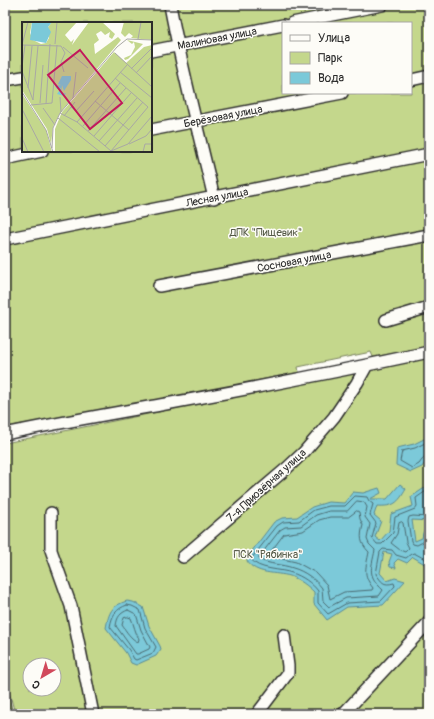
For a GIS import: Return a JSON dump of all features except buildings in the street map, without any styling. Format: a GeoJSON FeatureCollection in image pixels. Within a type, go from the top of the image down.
{"type":"FeatureCollection","features":[{"type":"Feature","properties":{"kind":"street"},"geometry":{"type":"LineString","coordinates":[[170,5],[178,46],[214,198]]}},
{"type":"Feature","properties":{"kind":"street"},"geometry":{"type":"LineString","coordinates":[[297,22],[382,5]]}},
{"type":"Feature","properties":{"kind":"street","name":"Малиновая улица"},"geometry":{"type":"LineString","coordinates":[[152,51],[282,25]]}},
{"type":"Feature","properties":{"kind":"street"},"geometry":{"type":"LineString","coordinates":[[412,80],[429,76]]}},
{"type":"Feature","properties":{"kind":"street"},"geometry":{"type":"LineString","coordinates":[[5,80],[22,77]]}},
{"type":"Feature","properties":{"kind":"street","name":"Берёзовая улица"},"geometry":{"type":"LineString","coordinates":[[152,130],[337,94]]}},
{"type":"Feature","properties":{"kind":"street"},"geometry":{"type":"LineString","coordinates":[[5,158],[37,152]]}},
{"type":"Feature","properties":{"kind":"street","name":"Лесная улица"},"geometry":{"type":"LineString","coordinates":[[5,239],[429,154]]}},
{"type":"Feature","properties":{"kind":"street","name":"Сосновая улица"},"geometry":{"type":"LineString","coordinates":[[159,286],[429,236]]}},
{"type":"Feature","properties":{"kind":"street"},"geometry":{"type":"LineString","coordinates":[[386,320],[429,307]]}},
{"type":"Feature","properties":{"kind":"street"},"geometry":{"type":"LineString","coordinates":[[5,434],[429,352]]}},
{"type":"Feature","properties":{"kind":"street","name":"7-я Приозёрная улица"},"geometry":{"type":"LineString","coordinates":[[183,557],[288,468],[304,452],[334,417],[357,383],[367,365]]}},
{"type":"Feature","properties":{"kind":"street"},"geometry":{"type":"LineString","coordinates":[[51,513],[51,550],[71,606],[93,714]]}},
{"type":"Feature","properties":{"kind":"street"},"geometry":{"type":"LineString","coordinates":[[344,714],[429,622]]}},
{"type":"Feature","properties":{"kind":"street"},"geometry":{"type":"LineString","coordinates":[[257,714],[288,673],[284,635]]}},
{"type":"Feature","properties":{"kind":"green space","name":"ДПК \"Пищевик\""},"geometry":{"type":"Polygon","coordinates":[[[5,5],[429,5],[429,347],[373,357],[371,352],[298,367],[299,372],[142,404],[5,427],[5,5]]]}},
{"type":"Feature","properties":{"kind":"green space","name":"ПСК \"Рябинка\""},"geometry":{"type":"Polygon","coordinates":[[[429,357],[429,714],[15,714],[5,675],[5,443],[429,357]]]}},
{"type":"Feature","properties":{"kind":"green space"},"geometry":{"type":"Polygon","coordinates":[[[5,679],[13,714],[5,714],[5,679]]]}},
{"type":"Feature","properties":{"kind":"water"},"geometry":{"type":"Polygon","coordinates":[[[424,439],[429,440],[429,459],[422,467],[411,472],[396,465],[397,448],[414,444],[424,439]]]}},
{"type":"Feature","properties":{"kind":"water"},"geometry":{"type":"Polygon","coordinates":[[[400,484],[406,489],[398,501],[388,506],[377,506],[374,515],[381,521],[375,537],[380,541],[389,531],[391,514],[413,506],[411,497],[429,485],[429,521],[412,520],[415,541],[422,538],[426,527],[429,528],[429,569],[413,557],[407,563],[398,559],[394,563],[396,568],[390,567],[389,562],[392,554],[384,552],[380,573],[387,581],[395,578],[405,581],[383,605],[347,607],[327,620],[314,604],[314,592],[306,585],[290,576],[256,569],[247,561],[248,556],[274,522],[282,518],[297,517],[312,507],[328,502],[344,503],[353,492],[363,493],[379,488],[381,493],[370,499],[387,499],[400,484]]]}},
{"type":"Feature","properties":{"kind":"water"},"geometry":{"type":"Polygon","coordinates":[[[127,601],[143,607],[149,626],[161,649],[156,656],[136,665],[131,663],[126,653],[106,628],[108,618],[112,610],[117,605],[127,601]]]}}]}
